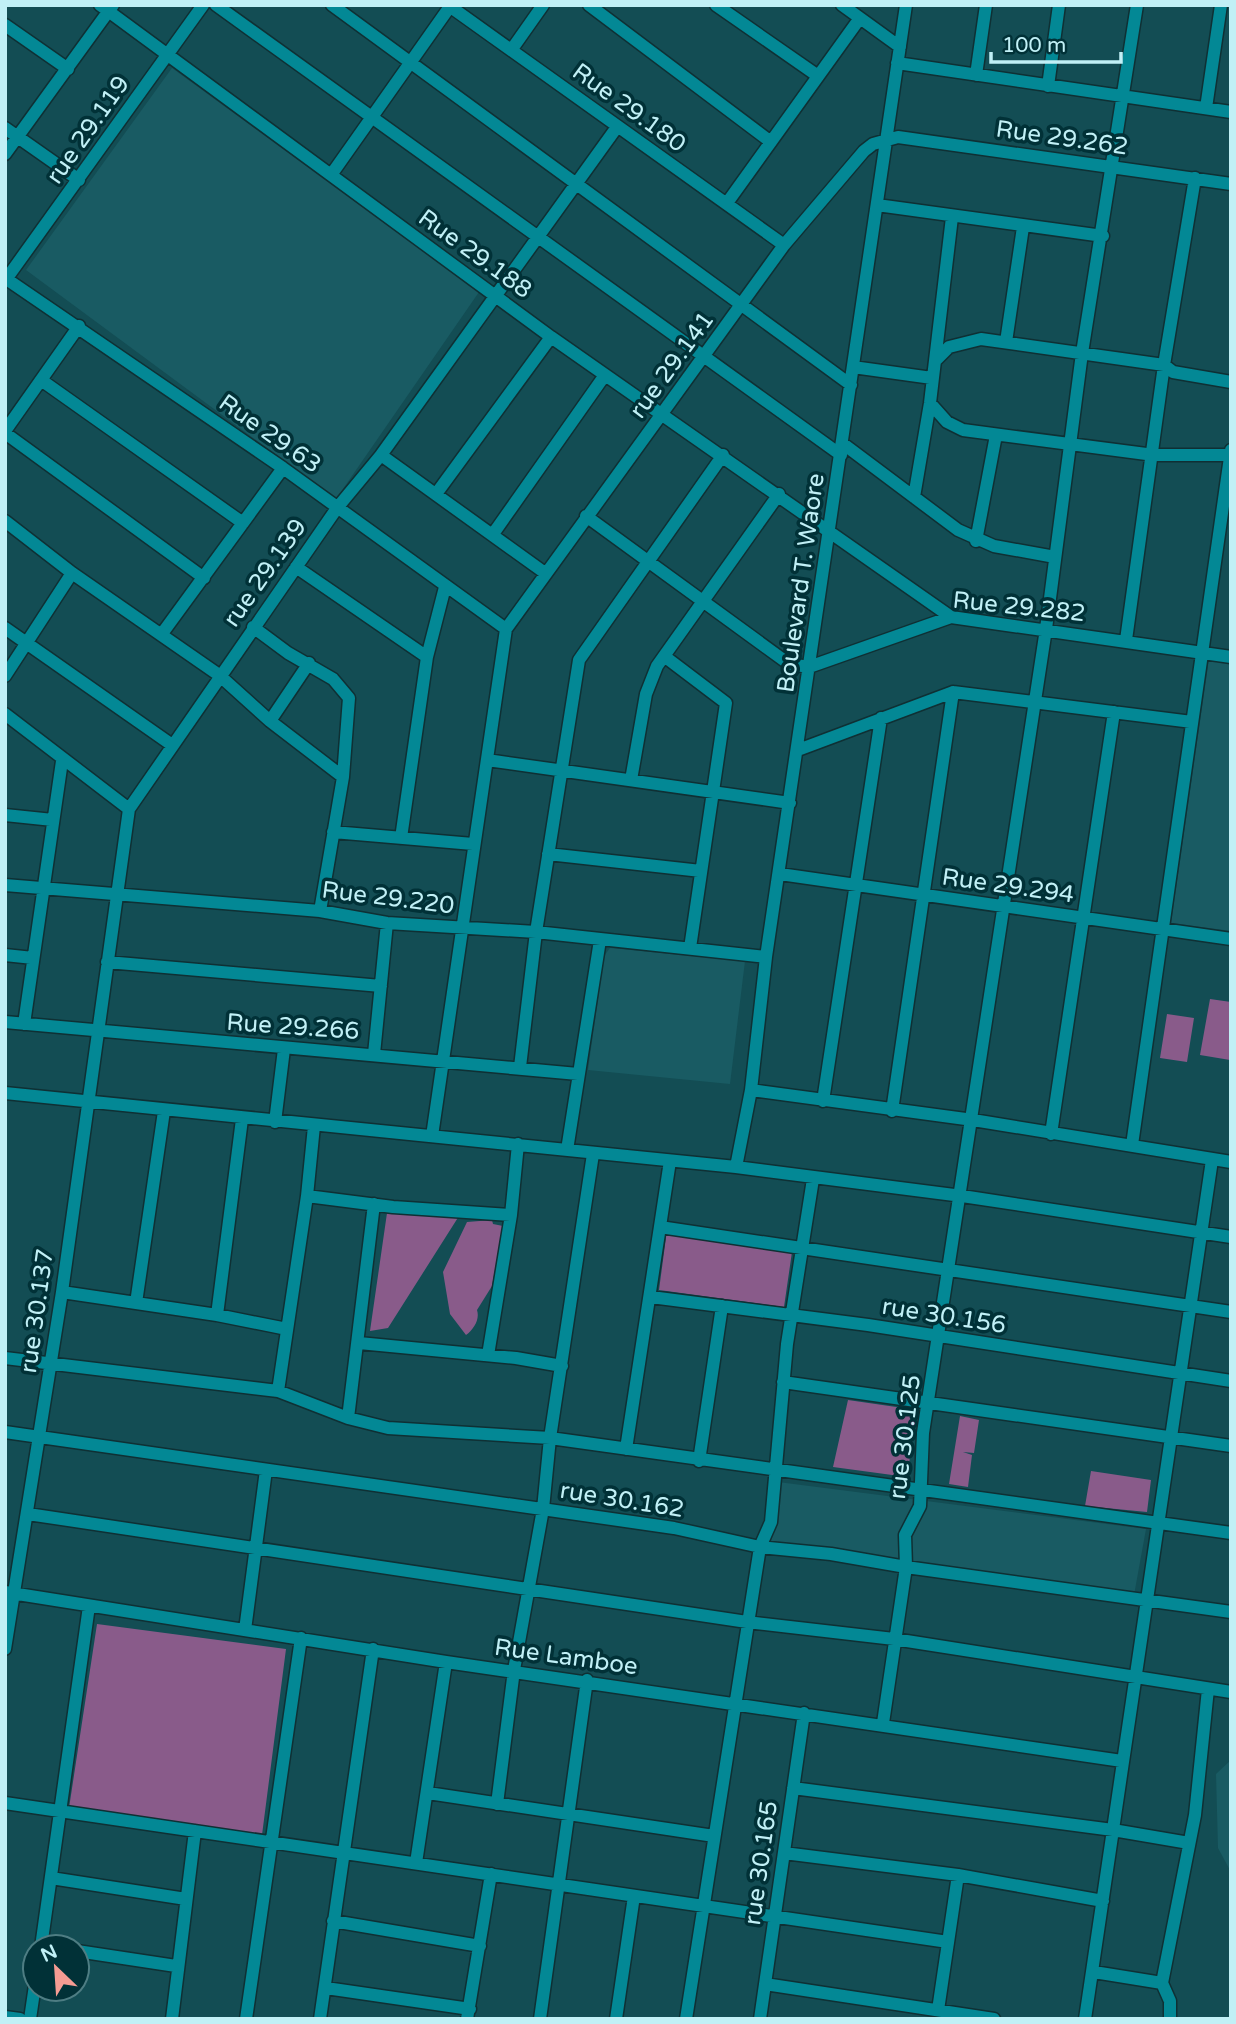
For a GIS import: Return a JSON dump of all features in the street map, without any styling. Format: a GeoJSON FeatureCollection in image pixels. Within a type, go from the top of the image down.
{"type":"FeatureCollection","features":[{"type":"Feature","properties":{"kind":"street","name":"rue 29.119"},"geometry":{"type":"LineString","coordinates":[[6,278],[79,180],[202,5]]}},
{"type":"Feature","properties":{"kind":"street"},"geometry":{"type":"LineString","coordinates":[[216,5],[704,357],[976,541],[1055,557]]}},
{"type":"Feature","properties":{"kind":"street"},"geometry":{"type":"LineString","coordinates":[[332,5],[409,64],[743,303],[851,385]]}},
{"type":"Feature","properties":{"kind":"street"},"geometry":{"type":"LineString","coordinates":[[512,49],[543,5]]}},
{"type":"Feature","properties":{"kind":"street"},"geometry":{"type":"LineString","coordinates":[[589,5],[771,142]]}},
{"type":"Feature","properties":{"kind":"street"},"geometry":{"type":"LineString","coordinates":[[716,5],[818,76]]}},
{"type":"Feature","properties":{"kind":"street"},"geometry":{"type":"LineString","coordinates":[[842,5],[900,47]]}},
{"type":"Feature","properties":{"kind":"street","name":"Boulevard T. Waore"},"geometry":{"type":"LineString","coordinates":[[736,1167],[751,1090],[766,957],[906,5]]}},
{"type":"Feature","properties":{"kind":"street"},"geometry":{"type":"LineString","coordinates":[[976,75],[986,5]]}},
{"type":"Feature","properties":{"kind":"street"},"geometry":{"type":"LineString","coordinates":[[1048,86],[1059,5]]}},
{"type":"Feature","properties":{"kind":"street","name":"rue 30.125"},"geometry":{"type":"LineString","coordinates":[[883,1723],[906,1567],[905,1535],[920,1506],[922,1444],[962,1196],[1033,701],[1046,629],[1082,353],[1103,236],[1137,5]]}},
{"type":"Feature","properties":{"kind":"street"},"geometry":{"type":"LineString","coordinates":[[1206,108],[1221,5]]}},
{"type":"Feature","properties":{"kind":"street"},"geometry":{"type":"LineString","coordinates":[[331,175],[450,6]]}},
{"type":"Feature","properties":{"kind":"street","name":"Rue 29.180"},"geometry":{"type":"LineString","coordinates":[[450,6],[784,245]]}},
{"type":"Feature","properties":{"kind":"street","name":"Rue 29.188"},"geometry":{"type":"LineString","coordinates":[[108,7],[165,55],[551,337],[830,529],[951,617]]}},
{"type":"Feature","properties":{"kind":"street"},"geometry":{"type":"LineString","coordinates":[[5,154],[68,69],[108,7]]}},
{"type":"Feature","properties":{"kind":"street"},"geometry":{"type":"LineString","coordinates":[[727,203],[860,18]]}},
{"type":"Feature","properties":{"kind":"street"},"geometry":{"type":"LineString","coordinates":[[5,25],[68,69]]}},
{"type":"Feature","properties":{"kind":"street"},"geometry":{"type":"LineString","coordinates":[[897,64],[1231,112]]}},
{"type":"Feature","properties":{"kind":"street","name":"rue 29.139"},"geometry":{"type":"LineString","coordinates":[[86,1102],[99,1031],[129,809],[219,675],[337,508],[381,455],[617,127]]}},
{"type":"Feature","properties":{"kind":"street"},"geometry":{"type":"LineString","coordinates":[[5,128],[79,180]]}},
{"type":"Feature","properties":{"kind":"street","name":"Rue 29.262"},"geometry":{"type":"LineString","coordinates":[[886,139],[911,137],[1231,184]]}},
{"type":"Feature","properties":{"kind":"street","name":"rue 29.141"},"geometry":{"type":"LineString","coordinates":[[506,629],[784,245],[864,151],[886,139]]}},
{"type":"Feature","properties":{"kind":"street"},"geometry":{"type":"LineString","coordinates":[[1126,640],[1154,455],[1164,365],[1195,178]]}},
{"type":"Feature","properties":{"kind":"street"},"geometry":{"type":"LineString","coordinates":[[877,205],[1103,236]]}},
{"type":"Feature","properties":{"kind":"street"},"geometry":{"type":"LineString","coordinates":[[914,497],[930,403],[952,217]]}},
{"type":"Feature","properties":{"kind":"street"},"geometry":{"type":"LineString","coordinates":[[1006,342],[1023,227]]}},
{"type":"Feature","properties":{"kind":"street","name":"Rue 29.63"},"geometry":{"type":"LineString","coordinates":[[6,278],[283,468],[506,629]]}},
{"type":"Feature","properties":{"kind":"street"},"geometry":{"type":"LineString","coordinates":[[79,326],[5,432],[204,578]]}},
{"type":"Feature","properties":{"kind":"street"},"geometry":{"type":"LineString","coordinates":[[436,494],[551,337]]}},
{"type":"Feature","properties":{"kind":"street"},"geometry":{"type":"LineString","coordinates":[[935,361],[949,347],[981,339],[1164,365],[1173,372],[1231,382]]}},
{"type":"Feature","properties":{"kind":"street"},"geometry":{"type":"LineString","coordinates":[[853,367],[932,378]]}},
{"type":"Feature","properties":{"kind":"street"},"geometry":{"type":"LineString","coordinates":[[493,534],[605,375]]}},
{"type":"Feature","properties":{"kind":"street"},"geometry":{"type":"LineString","coordinates":[[41,380],[243,523]]}},
{"type":"Feature","properties":{"kind":"street"},"geometry":{"type":"LineString","coordinates":[[930,403],[947,422],[963,430],[1154,455],[1230,455]]}},
{"type":"Feature","properties":{"kind":"street"},"geometry":{"type":"LineString","coordinates":[[976,541],[996,435]]}},
{"type":"Feature","properties":{"kind":"street"},"geometry":{"type":"LineString","coordinates":[[1132,1145],[1160,929],[1231,450]]}},
{"type":"Feature","properties":{"kind":"street"},"geometry":{"type":"LineString","coordinates":[[381,455],[545,573]]}},
{"type":"Feature","properties":{"kind":"street"},"geometry":{"type":"LineString","coordinates":[[520,1067],[536,932],[579,660],[723,455]]}},
{"type":"Feature","properties":{"kind":"street"},"geometry":{"type":"LineString","coordinates":[[161,635],[283,468]]}},
{"type":"Feature","properties":{"kind":"street"},"geometry":{"type":"LineString","coordinates":[[631,780],[646,694],[664,656],[779,494]]}},
{"type":"Feature","properties":{"kind":"street"},"geometry":{"type":"LineString","coordinates":[[586,516],[789,664],[809,667]]}},
{"type":"Feature","properties":{"kind":"street"},"geometry":{"type":"LineString","coordinates":[[5,521],[72,573],[219,675],[270,721],[343,777]]}},
{"type":"Feature","properties":{"kind":"street"},"geometry":{"type":"LineString","coordinates":[[296,567],[427,657]]}},
{"type":"Feature","properties":{"kind":"street"},"geometry":{"type":"LineString","coordinates":[[5,676],[72,573]]}},
{"type":"Feature","properties":{"kind":"street"},"geometry":{"type":"LineString","coordinates":[[401,838],[427,657],[445,587]]}},
{"type":"Feature","properties":{"kind":"street","name":"Rue 29.282"},"geometry":{"type":"LineString","coordinates":[[809,667],[951,617],[1231,657]]}},
{"type":"Feature","properties":{"kind":"street"},"geometry":{"type":"LineString","coordinates":[[253,627],[288,653],[333,679],[349,698],[343,777],[320,911]]}},
{"type":"Feature","properties":{"kind":"street"},"geometry":{"type":"LineString","coordinates":[[5,628],[172,744]]}},
{"type":"Feature","properties":{"kind":"street"},"geometry":{"type":"LineString","coordinates":[[432,1136],[506,629]]}},
{"type":"Feature","properties":{"kind":"street"},"geometry":{"type":"LineString","coordinates":[[664,656],[726,701],[690,948]]}},
{"type":"Feature","properties":{"kind":"street"},"geometry":{"type":"LineString","coordinates":[[270,721],[309,663]]}},
{"type":"Feature","properties":{"kind":"street"},"geometry":{"type":"LineString","coordinates":[[798,750],[953,692],[1192,722]]}},
{"type":"Feature","properties":{"kind":"street"},"geometry":{"type":"LineString","coordinates":[[892,1111],[953,692]]}},
{"type":"Feature","properties":{"kind":"street"},"geometry":{"type":"LineString","coordinates":[[1051,1134],[1114,712]]}},
{"type":"Feature","properties":{"kind":"street"},"geometry":{"type":"LineString","coordinates":[[5,715],[62,761],[129,809]]}},
{"type":"Feature","properties":{"kind":"street"},"geometry":{"type":"LineString","coordinates":[[823,1101],[881,718]]}},
{"type":"Feature","properties":{"kind":"street"},"geometry":{"type":"LineString","coordinates":[[487,760],[790,803]]}},
{"type":"Feature","properties":{"kind":"street"},"geometry":{"type":"LineString","coordinates":[[24,1024],[46,889],[62,761]]}},
{"type":"Feature","properties":{"kind":"street"},"geometry":{"type":"LineString","coordinates":[[5,815],[53,820]]}},
{"type":"Feature","properties":{"kind":"street"},"geometry":{"type":"LineString","coordinates":[[333,832],[473,844]]}},
{"type":"Feature","properties":{"kind":"street"},"geometry":{"type":"LineString","coordinates":[[548,854],[701,870]]}},
{"type":"Feature","properties":{"kind":"street","name":"Rue 29.294"},"geometry":{"type":"LineString","coordinates":[[780,874],[1231,939]]}},
{"type":"Feature","properties":{"kind":"street","name":"Rue 29.220"},"geometry":{"type":"LineString","coordinates":[[5,885],[320,911],[387,922],[536,932],[766,957]]}},
{"type":"Feature","properties":{"kind":"street"},"geometry":{"type":"LineString","coordinates":[[374,1054],[387,922]]}},
{"type":"Feature","properties":{"kind":"street"},"geometry":{"type":"LineString","coordinates":[[567,1150],[600,940]]}},
{"type":"Feature","properties":{"kind":"street"},"geometry":{"type":"LineString","coordinates":[[5,955],[33,958]]}},
{"type":"Feature","properties":{"kind":"street"},"geometry":{"type":"LineString","coordinates":[[107,962],[381,986]]}},
{"type":"Feature","properties":{"kind":"street","name":"Rue 29.266"},"geometry":{"type":"LineString","coordinates":[[5,1022],[578,1074]]}},
{"type":"Feature","properties":{"kind":"street"},"geometry":{"type":"LineString","coordinates":[[275,1122],[284,1049]]}},
{"type":"Feature","properties":{"kind":"street"},"geometry":{"type":"LineString","coordinates":[[751,1090],[973,1120],[1231,1161]]}},
{"type":"Feature","properties":{"kind":"street"},"geometry":{"type":"LineString","coordinates":[[6,1098],[86,1102],[736,1167],[813,1179],[962,1196],[1231,1237]]}},
{"type":"Feature","properties":{"kind":"street","name":"rue 30.137"},"geometry":{"type":"LineString","coordinates":[[5,1649],[10,1593],[28,1514],[62,1292],[86,1102]]}},
{"type":"Feature","properties":{"kind":"street"},"geometry":{"type":"LineString","coordinates":[[136,1303],[164,1111]]}},
{"type":"Feature","properties":{"kind":"street"},"geometry":{"type":"LineString","coordinates":[[217,1315],[242,1119]]}},
{"type":"Feature","properties":{"kind":"street"},"geometry":{"type":"LineString","coordinates":[[278,1391],[307,1196],[314,1126]]}},
{"type":"Feature","properties":{"kind":"street"},"geometry":{"type":"LineString","coordinates":[[488,1355],[511,1215],[518,1144]]}},
{"type":"Feature","properties":{"kind":"street"},"geometry":{"type":"LineString","coordinates":[[497,1804],[514,1670],[531,1589],[550,1438],[593,1154]]}},
{"type":"Feature","properties":{"kind":"street"},"geometry":{"type":"LineString","coordinates":[[1086,2019],[1169,1436],[1204,1233],[1212,1160]]}},
{"type":"Feature","properties":{"kind":"street"},"geometry":{"type":"LineString","coordinates":[[626,1450],[670,1161]]}},
{"type":"Feature","properties":{"kind":"street"},"geometry":{"type":"LineString","coordinates":[[686,2019],[747,1622],[760,1547],[771,1522],[783,1382],[813,1179]]}},
{"type":"Feature","properties":{"kind":"street"},"geometry":{"type":"LineString","coordinates":[[307,1196],[511,1215]]}},
{"type":"Feature","properties":{"kind":"street"},"geometry":{"type":"LineString","coordinates":[[348,1418],[374,1204]]}},
{"type":"Feature","properties":{"kind":"street"},"geometry":{"type":"LineString","coordinates":[[660,1227],[1231,1312]]}},
{"type":"Feature","properties":{"kind":"street"},"geometry":{"type":"LineString","coordinates":[[62,1292],[217,1315],[287,1329]]}},
{"type":"Feature","properties":{"kind":"street","name":"rue 30.156"},"geometry":{"type":"LineString","coordinates":[[651,1297],[940,1336],[1231,1381]]}},
{"type":"Feature","properties":{"kind":"street"},"geometry":{"type":"LineString","coordinates":[[699,1461],[722,1306]]}},
{"type":"Feature","properties":{"kind":"street"},"geometry":{"type":"LineString","coordinates":[[359,1343],[488,1355],[562,1366]]}},
{"type":"Feature","properties":{"kind":"street"},"geometry":{"type":"LineString","coordinates":[[5,1358],[278,1391],[348,1418],[388,1428],[550,1438],[699,1461],[1231,1533]]}},
{"type":"Feature","properties":{"kind":"street"},"geometry":{"type":"LineString","coordinates":[[783,1382],[928,1405],[1231,1446]]}},
{"type":"Feature","properties":{"kind":"street","name":"rue 30.162"},"geometry":{"type":"LineString","coordinates":[[5,1432],[674,1528],[760,1547],[831,1554],[906,1567],[1231,1612]]}},
{"type":"Feature","properties":{"kind":"street"},"geometry":{"type":"LineString","coordinates":[[245,1630],[266,1470]]}},
{"type":"Feature","properties":{"kind":"street"},"geometry":{"type":"LineString","coordinates":[[28,1514],[747,1622],[894,1639],[1231,1692]]}},
{"type":"Feature","properties":{"kind":"street","name":"Rue Lamboe"},"geometry":{"type":"LineString","coordinates":[[10,1593],[446,1662],[883,1723],[1122,1761]]}},
{"type":"Feature","properties":{"kind":"street"},"geometry":{"type":"LineString","coordinates":[[46,1933],[51,1878],[89,1606]]}},
{"type":"Feature","properties":{"kind":"street"},"geometry":{"type":"LineString","coordinates":[[246,2019],[301,1638]]}},
{"type":"Feature","properties":{"kind":"street"},"geometry":{"type":"LineString","coordinates":[[320,2019],[373,1649]]}},
{"type":"Feature","properties":{"kind":"street"},"geometry":{"type":"LineString","coordinates":[[416,1863],[446,1662]]}},
{"type":"Feature","properties":{"kind":"street"},"geometry":{"type":"LineString","coordinates":[[540,2019],[587,1680]]}},
{"type":"Feature","properties":{"kind":"street"},"geometry":{"type":"LineString","coordinates":[[1170,2019],[1170,2001],[1162,1983],[1195,1815],[1208,1689]]}},
{"type":"Feature","properties":{"kind":"street","name":"rue 30.165"},"geometry":{"type":"LineString","coordinates":[[760,2019],[804,1713]]}},
{"type":"Feature","properties":{"kind":"street"},"geometry":{"type":"LineString","coordinates":[[793,1788],[1113,1830],[1189,1843]]}},
{"type":"Feature","properties":{"kind":"street"},"geometry":{"type":"LineString","coordinates":[[428,1793],[715,1836]]}},
{"type":"Feature","properties":{"kind":"street"},"geometry":{"type":"LineString","coordinates":[[5,1803],[491,1874],[702,1908],[948,1942]]}},
{"type":"Feature","properties":{"kind":"street"},"geometry":{"type":"LineString","coordinates":[[172,2019],[176,1966],[195,1831]]}},
{"type":"Feature","properties":{"kind":"street"},"geometry":{"type":"LineString","coordinates":[[784,1853],[958,1875],[1103,1901]]}},
{"type":"Feature","properties":{"kind":"street"},"geometry":{"type":"LineString","coordinates":[[326,1988],[468,2014],[491,1874]]}},
{"type":"Feature","properties":{"kind":"street"},"geometry":{"type":"LineString","coordinates":[[938,2010],[958,1875]]}},
{"type":"Feature","properties":{"kind":"street"},"geometry":{"type":"LineString","coordinates":[[51,1878],[186,1899]]}},
{"type":"Feature","properties":{"kind":"street"},"geometry":{"type":"LineString","coordinates":[[616,2019],[634,1896]]}},
{"type":"Feature","properties":{"kind":"street"},"geometry":{"type":"LineString","coordinates":[[333,1921],[480,1946]]}},
{"type":"Feature","properties":{"kind":"street"},"geometry":{"type":"LineString","coordinates":[[91,1953],[176,1966]]}},
{"type":"Feature","properties":{"kind":"street"},"geometry":{"type":"LineString","coordinates":[[1094,1972],[1162,1983]]}},
{"type":"Feature","properties":{"kind":"street"},"geometry":{"type":"LineString","coordinates":[[765,1984],[994,2019]]}},
{"type":"Feature","properties":{"kind":"street"},"geometry":{"type":"LineString","coordinates":[[5,2017],[20,2019]]}},
{"type":"Feature","properties":{"kind":"shaded area"},"geometry":{"type":"Polygon","coordinates":[[[172,68],[479,292],[336,499],[26,270],[172,68]]]}},
{"type":"Feature","properties":{"kind":"shaded area"},"geometry":{"type":"Polygon","coordinates":[[[1209,659],[1231,662],[1231,931],[1171,923],[1209,659]]]}},
{"type":"Feature","properties":{"kind":"shaded area"},"geometry":{"type":"Polygon","coordinates":[[[610,948],[745,961],[730,1084],[588,1070],[604,956],[610,948]]]}},
{"type":"Feature","properties":{"kind":"shaded area"},"geometry":{"type":"Polygon","coordinates":[[[1210,999],[1231,1002],[1230,1060],[1200,1055],[1210,999]]]}},
{"type":"Feature","properties":{"kind":"shaded area"},"geometry":{"type":"Polygon","coordinates":[[[1167,1014],[1194,1018],[1187,1062],[1160,1058],[1167,1014]]]}},
{"type":"Feature","properties":{"kind":"shaded area"},"geometry":{"type":"Polygon","coordinates":[[[387,1213],[459,1216],[388,1328],[370,1331],[387,1213]]]}},
{"type":"Feature","properties":{"kind":"shaded area"},"geometry":{"type":"Polygon","coordinates":[[[492,1220],[493,1224],[503,1226],[492,1286],[477,1310],[476,1324],[466,1335],[450,1314],[443,1272],[467,1222],[492,1220]]]}},
{"type":"Feature","properties":{"kind":"shaded area"},"geometry":{"type":"Polygon","coordinates":[[[667,1230],[792,1252],[784,1307],[659,1290],[667,1230]]]}},
{"type":"Feature","properties":{"kind":"shaded area"},"geometry":{"type":"Polygon","coordinates":[[[848,1400],[917,1410],[907,1477],[833,1467],[848,1400]]]}},
{"type":"Feature","properties":{"kind":"shaded area"},"geometry":{"type":"Polygon","coordinates":[[[960,1416],[979,1420],[974,1453],[963,1452],[972,1455],[968,1487],[949,1484],[960,1416]]]}},
{"type":"Feature","properties":{"kind":"shaded area"},"geometry":{"type":"Polygon","coordinates":[[[1091,1471],[1151,1480],[1147,1512],[1085,1506],[1091,1471]]]}},
{"type":"Feature","properties":{"kind":"shaded area"},"geometry":{"type":"Polygon","coordinates":[[[778,1482],[1146,1529],[1134,1595],[771,1543],[778,1482]]]}},
{"type":"Feature","properties":{"kind":"shaded area"},"geometry":{"type":"Polygon","coordinates":[[[97,1624],[286,1649],[262,1835],[69,1808],[97,1624]]]}},
{"type":"Feature","properties":{"kind":"shaded area"},"geometry":{"type":"Polygon","coordinates":[[[1231,1760],[1231,1872],[1218,1848],[1216,1774],[1231,1760]]]}}]}
